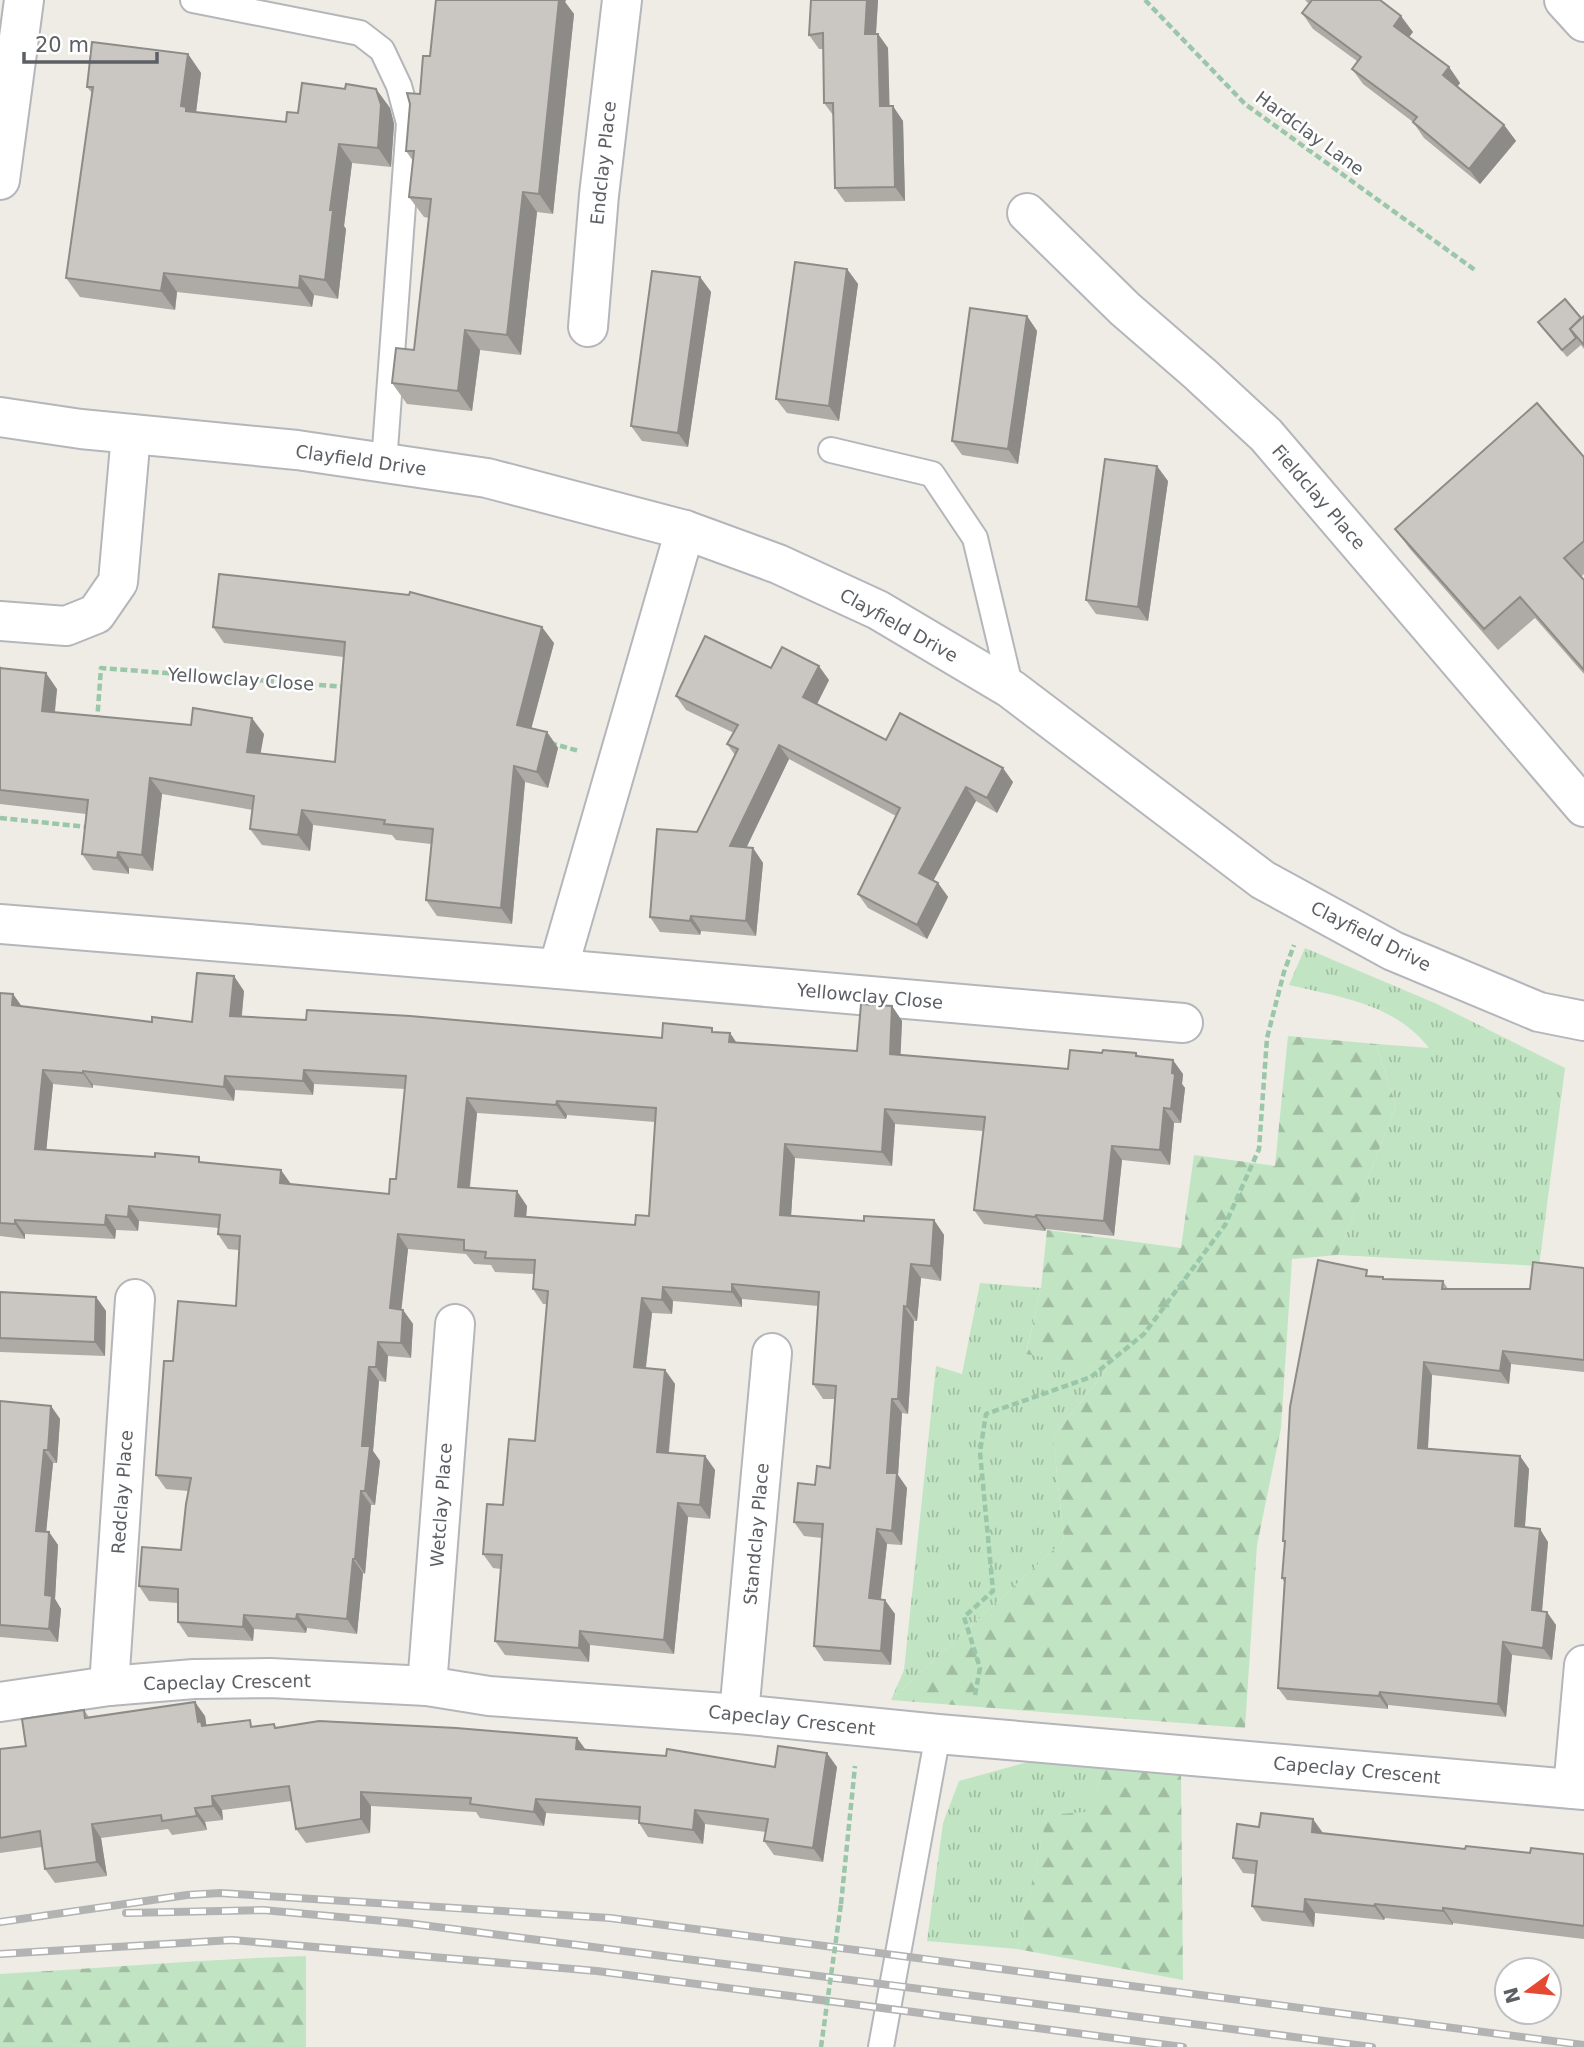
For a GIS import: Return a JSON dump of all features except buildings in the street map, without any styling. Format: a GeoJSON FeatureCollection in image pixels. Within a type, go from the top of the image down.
{"type":"FeatureCollection","features":[{"type":"Feature","properties":{"kind":"street"},"geometry":{"type":"LineString","coordinates":[[0,180],[24,0]]}},
{"type":"Feature","properties":{"kind":"street","name":"Endclay Place"},"geometry":{"type":"LineString","coordinates":[[587,327],[599,195],[622,0]]}},
{"type":"Feature","properties":{"kind":"street"},"geometry":{"type":"LineString","coordinates":[[1564,0],[1584,22]]}},
{"type":"Feature","properties":{"kind":"street","name":"Fieldclay Place"},"geometry":{"type":"LineString","coordinates":[[1027,213],[1125,309],[1266,435],[1584,807]]}},
{"type":"Feature","properties":{"kind":"street","name":"Clayfield Drive"},"geometry":{"type":"LineString","coordinates":[[0,417],[131,434],[297,450],[486,478],[685,530],[778,564],[878,610],[1011,689],[1263,880],[1393,951],[1539,1012],[1584,1021]]}},
{"type":"Feature","properties":{"kind":"street"},"geometry":{"type":"LineString","coordinates":[[0,621],[66,626],[96,614],[118,582],[131,434]]}},
{"type":"Feature","properties":{"kind":"street"},"geometry":{"type":"LineString","coordinates":[[558,969],[685,530]]}},
{"type":"Feature","properties":{"kind":"street","name":"Yellowclay Close"},"geometry":{"type":"LineString","coordinates":[[0,924],[1183,1023]]}},
{"type":"Feature","properties":{"kind":"street","name":"Redclay Place"},"geometry":{"type":"LineString","coordinates":[[109,1686],[135,1299]]}},
{"type":"Feature","properties":{"kind":"street","name":"Wetclay Place"},"geometry":{"type":"LineString","coordinates":[[427,1686],[454,1324]]}},
{"type":"Feature","properties":{"kind":"street","name":"Standclay Place"},"geometry":{"type":"LineString","coordinates":[[739,1714],[772,1353]]}},
{"type":"Feature","properties":{"kind":"street"},"geometry":{"type":"LineString","coordinates":[[1578,1789],[1584,1665]]}},
{"type":"Feature","properties":{"kind":"street","name":"Capeclay Crescent"},"geometry":{"type":"LineString","coordinates":[[0,1702],[109,1686],[194,1679],[270,1678],[427,1686],[489,1696],[739,1714],[953,1736],[1578,1789]]}},
{"type":"Feature","properties":{"kind":"lane"},"geometry":{"type":"LineString","coordinates":[[192,0],[360,33],[382,50],[399,86],[409,123],[384,463]]}},
{"type":"Feature","properties":{"kind":"lane"},"geometry":{"type":"LineString","coordinates":[[831,450],[932,474],[975,538],[1011,689]]}},
{"type":"Feature","properties":{"kind":"lane"},"geometry":{"type":"LineString","coordinates":[[881,2047],[953,1736]]}},
{"type":"Feature","properties":{"kind":"path","name":"Hardclay Lane"},"geometry":{"type":"LineString","coordinates":[[1145,0],[1245,104],[1475,270]]}},
{"type":"Feature","properties":{"kind":"path","name":"Yellowclay Close"},"geometry":{"type":"LineString","coordinates":[[96,734],[102,668],[347,687]]}},
{"type":"Feature","properties":{"kind":"path"},"geometry":{"type":"LineString","coordinates":[[541,740],[617,762]]}},
{"type":"Feature","properties":{"kind":"path"},"geometry":{"type":"LineString","coordinates":[[0,818],[87,827],[88,814]]}},
{"type":"Feature","properties":{"kind":"path"},"geometry":{"type":"LineString","coordinates":[[953,1736],[980,1668],[964,1616],[993,1591],[980,1452],[986,1414],[1091,1377],[1144,1334],[1226,1225],[1259,1149],[1267,1038],[1284,972],[1309,905]]}},
{"type":"Feature","properties":{"kind":"path"},"geometry":{"type":"LineString","coordinates":[[821,2047],[841,1904],[859,1727]]}},
{"type":"Feature","properties":{"kind":"green space"},"geometry":{"type":"Polygon","coordinates":[[[1305,948],[1437,1004],[1565,1068],[1539,1266],[1338,1255],[1396,1106],[1376,1044],[1429,1048],[1400,1021],[1383,1012],[1365,1004],[1289,985],[1305,948]]]}},
{"type":"Feature","properties":{"kind":"green space"},"geometry":{"type":"Polygon","coordinates":[[[1288,1036],[1376,1044],[1396,1106],[1338,1255],[1292,1259],[1281,1428],[1257,1545],[1245,1728],[891,1700],[1064,1540],[1053,1437],[1107,1369],[1026,1354],[1041,1288],[1047,1230],[1181,1248],[1194,1155],[1275,1166],[1288,1036]]]}},
{"type":"Feature","properties":{"kind":"green space"},"geometry":{"type":"Polygon","coordinates":[[[980,1283],[1041,1288],[1026,1353],[1107,1369],[1053,1437],[1064,1540],[891,1700],[904,1670],[936,1366],[962,1374],[980,1283]]]}},
{"type":"Feature","properties":{"kind":"green space"},"geometry":{"type":"Polygon","coordinates":[[[1042,1758],[1108,1765],[1085,1813],[1047,1816],[1017,1949],[927,1941],[943,1823],[959,1781],[1042,1758]]]}},
{"type":"Feature","properties":{"kind":"green space"},"geometry":{"type":"Polygon","coordinates":[[[1108,1765],[1181,1771],[1183,1980],[1017,1949],[1047,1815],[1085,1812],[1108,1765]]]}},
{"type":"Feature","properties":{"kind":"green space"},"geometry":{"type":"Polygon","coordinates":[[[306,1956],[306,2047],[0,2047],[0,1974],[306,1956]]]}},
{"type":"Feature","properties":{"kind":"railway"},"geometry":{"type":"LineString","coordinates":[[0,1922],[187,1895],[220,1893],[610,1918],[1584,2045]]}},
{"type":"Feature","properties":{"kind":"railway"},"geometry":{"type":"LineString","coordinates":[[126,1913],[263,1910],[406,1923],[1372,2047]]}},
{"type":"Feature","properties":{"kind":"railway"},"geometry":{"type":"LineString","coordinates":[[0,1954],[232,1940],[597,1971],[1183,2047]]}}]}
